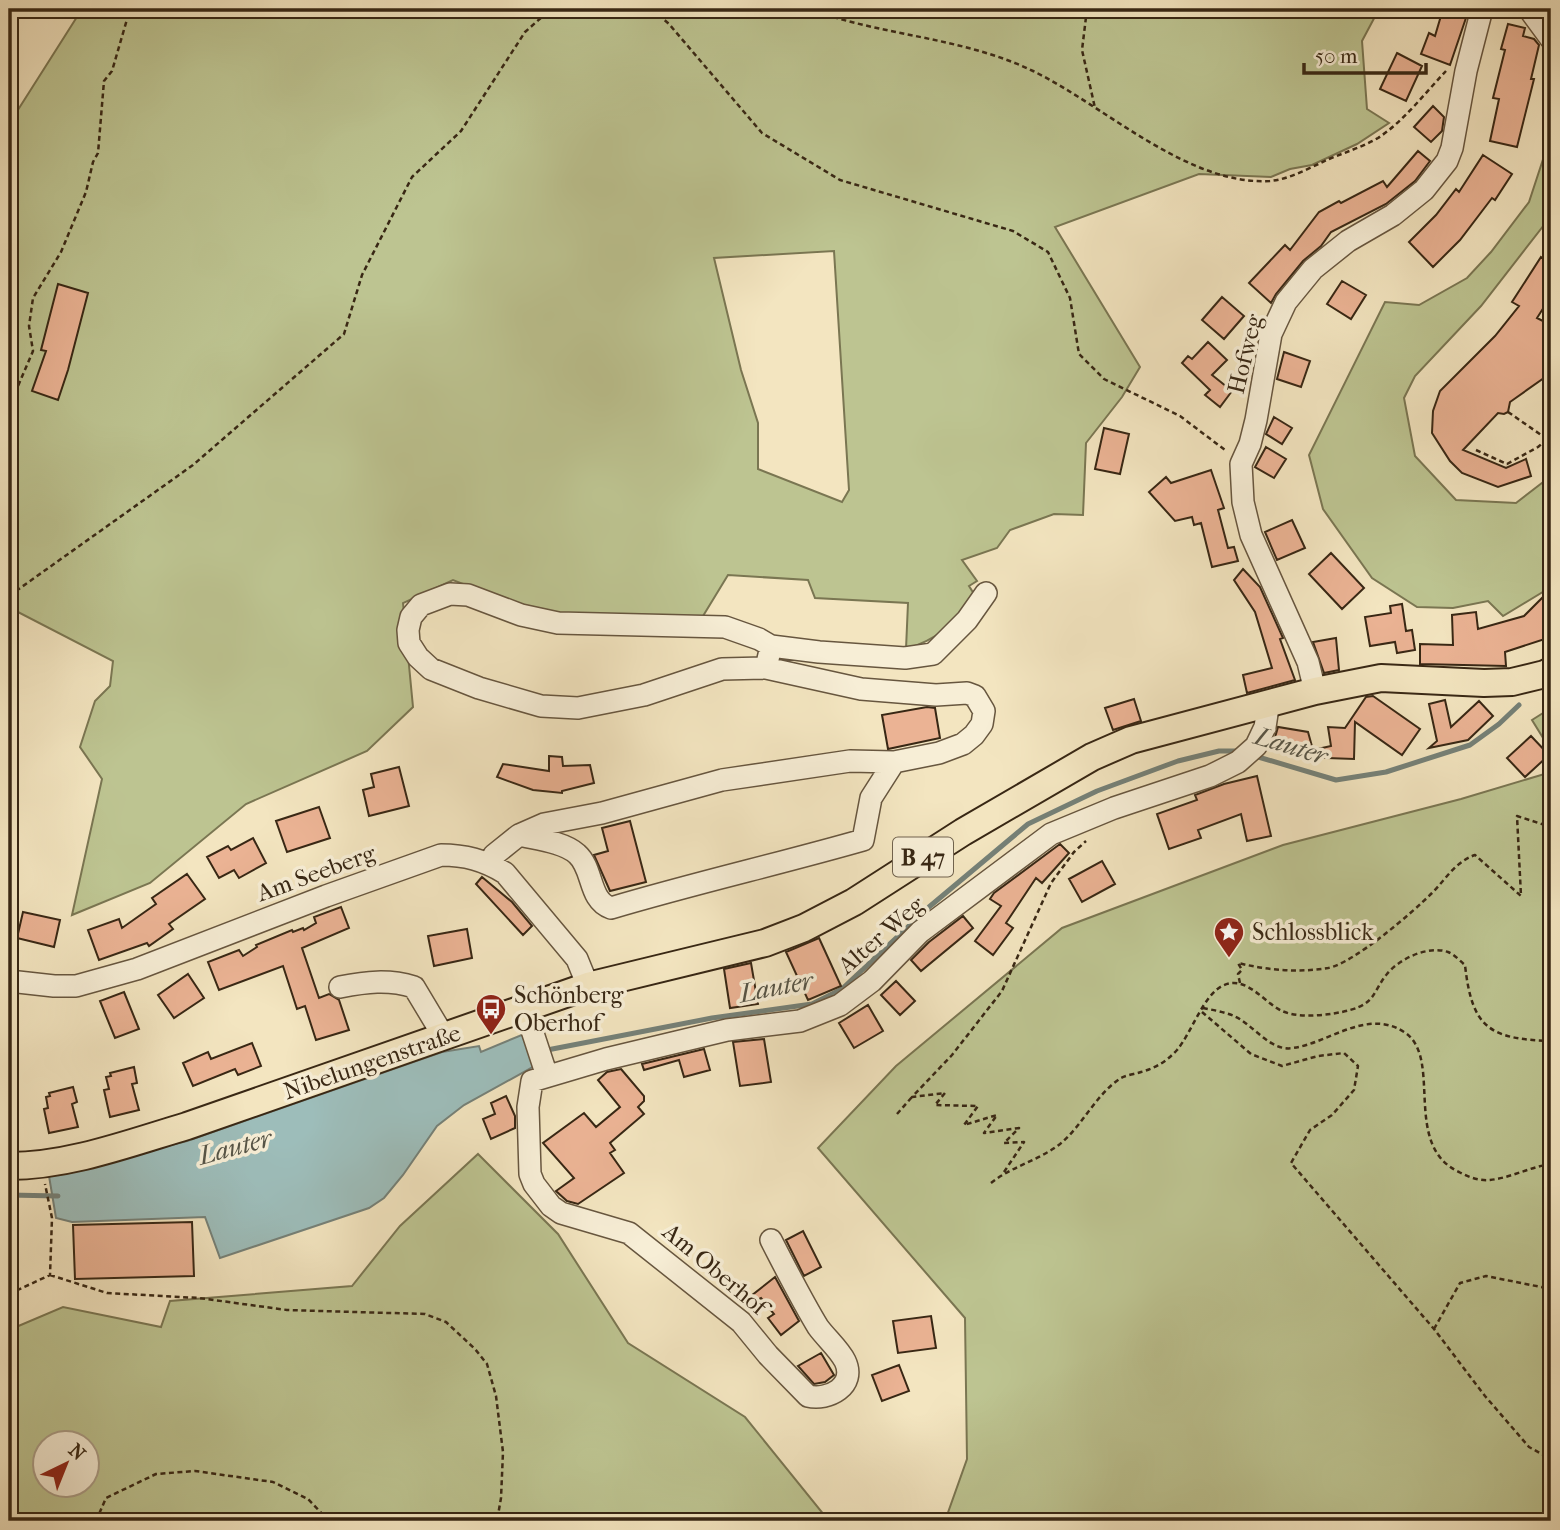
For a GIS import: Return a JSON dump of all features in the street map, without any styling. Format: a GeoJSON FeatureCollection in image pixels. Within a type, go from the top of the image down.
{"type":"FeatureCollection","features":[{"type":"Feature","properties":{"kind":"main road","name":"Nibelungenstraße"},"geometry":{"type":"LineString","coordinates":[[9,1166],[41,1165],[157,1135],[444,1037],[528,1019],[588,986],[765,943],[804,928],[854,902],[963,832],[1092,757],[1131,740],[1315,691],[1381,678],[1512,682],[1551,671]]}},
{"type":"Feature","properties":{"kind":"street","name":"Hofweg"},"geometry":{"type":"LineString","coordinates":[[1315,691],[1308,662],[1251,535],[1243,502],[1241,464],[1256,420],[1271,334],[1286,302],[1313,270],[1348,241],[1393,215],[1424,190],[1447,160],[1452,148],[1466,71],[1482,9]]}},
{"type":"Feature","properties":{"kind":"street"},"geometry":{"type":"LineString","coordinates":[[1529,9],[1551,39]]}},
{"type":"Feature","properties":{"kind":"street"},"geometry":{"type":"LineString","coordinates":[[490,864],[494,855],[519,835],[544,824],[603,813],[722,780],[850,761],[894,762],[939,753],[963,744],[978,730],[984,720],[985,711],[980,700],[967,693],[936,695],[861,689],[766,668],[722,669],[644,695],[578,708],[541,706],[479,688],[431,668],[418,657],[409,643],[411,617],[421,605],[450,594],[468,595],[521,615],[549,622],[725,627],[760,639],[771,646],[905,658],[933,654],[967,620],[986,593]]}},
{"type":"Feature","properties":{"kind":"street"},"geometry":{"type":"LineString","coordinates":[[766,668],[771,646]]}},
{"type":"Feature","properties":{"kind":"street","name":"Alter Weg"},"geometry":{"type":"LineString","coordinates":[[545,1073],[727,1030],[800,1021],[840,1005],[872,981],[920,932],[1051,834],[1238,762],[1256,746],[1265,727],[1265,705]]}},
{"type":"Feature","properties":{"kind":"street"},"geometry":{"type":"LineString","coordinates":[[519,835],[568,848],[577,853],[584,863],[597,896],[603,905],[611,908],[699,882],[775,865],[863,840],[871,798],[894,762]]}},
{"type":"Feature","properties":{"kind":"street","name":"Am Seeberg"},"geometry":{"type":"LineString","coordinates":[[9,981],[76,986],[137,969],[441,855],[460,855],[490,864],[505,873],[577,959],[588,986]]}},
{"type":"Feature","properties":{"kind":"street"},"geometry":{"type":"LineString","coordinates":[[340,987],[371,981],[400,982],[414,987],[444,1037]]}},
{"type":"Feature","properties":{"kind":"street"},"geometry":{"type":"LineString","coordinates":[[528,1019],[545,1073]]}},
{"type":"Feature","properties":{"kind":"street","name":"Am Oberhof"},"geometry":{"type":"LineString","coordinates":[[545,1073],[532,1081],[528,1107],[528,1140],[530,1174],[534,1184],[551,1206],[561,1213],[629,1233],[741,1322],[768,1355],[808,1396],[831,1396],[847,1378],[846,1362],[820,1329],[771,1240]]}},
{"type":"Feature","properties":{"kind":"path"},"geometry":{"type":"LineString","coordinates":[[9,400],[33,351],[29,326],[33,298],[61,252],[86,192],[98,153],[104,81],[112,71],[130,9]]}},
{"type":"Feature","properties":{"kind":"path"},"geometry":{"type":"LineString","coordinates":[[9,596],[193,465],[344,334],[362,275],[412,177],[461,131],[525,32],[551,9]]}},
{"type":"Feature","properties":{"kind":"path"},"geometry":{"type":"LineString","coordinates":[[652,9],[669,24],[762,133],[840,180],[1013,231],[1048,252],[1070,298],[1079,354],[1104,379],[1180,416],[1241,464]]}},
{"type":"Feature","properties":{"kind":"path"},"geometry":{"type":"LineString","coordinates":[[809,9],[872,28],[992,54],[1034,72],[1199,168],[1231,178],[1272,181],[1310,170],[1329,159],[1353,151],[1379,137],[1447,71],[1466,71]]}},
{"type":"Feature","properties":{"kind":"path"},"geometry":{"type":"LineString","coordinates":[[1087,9],[1082,50],[1095,108]]}},
{"type":"Feature","properties":{"kind":"path"},"geometry":{"type":"LineString","coordinates":[[1476,450],[1507,464],[1549,438],[1508,412]]}},
{"type":"Feature","properties":{"kind":"path"},"geometry":{"type":"LineString","coordinates":[[1240,983],[1238,974],[1242,970],[1238,963],[1301,971],[1330,968],[1348,959],[1374,942],[1430,895],[1463,859],[1475,855],[1521,896],[1517,816],[1551,827]]}},
{"type":"Feature","properties":{"kind":"path"},"geometry":{"type":"LineString","coordinates":[[897,1114],[952,1055],[1002,991],[1051,883],[1074,852],[1094,833]]}},
{"type":"Feature","properties":{"kind":"path"},"geometry":{"type":"LineString","coordinates":[[991,1183],[1002,1174],[1041,1157],[1061,1143],[1105,1091],[1123,1077],[1163,1063],[1178,1048],[1212,994],[1227,984],[1240,983],[1284,1012],[1309,1015],[1352,1010],[1374,997],[1385,976],[1400,961],[1430,950],[1449,952],[1465,965],[1468,993],[1475,1013],[1499,1035],[1551,1041]]}},
{"type":"Feature","properties":{"kind":"path"},"geometry":{"type":"LineString","coordinates":[[1202,1010],[1233,1015],[1280,1048],[1292,1049],[1355,1027],[1383,1023],[1406,1033],[1420,1053],[1427,1128],[1435,1152],[1451,1169],[1471,1178],[1489,1180],[1551,1164]]}},
{"type":"Feature","properties":{"kind":"path"},"geometry":{"type":"LineString","coordinates":[[1202,1010],[1251,1054],[1282,1066],[1318,1056],[1344,1053],[1358,1066],[1354,1090],[1332,1115],[1310,1130],[1291,1163],[1434,1329],[1528,1447],[1551,1459]]}},
{"type":"Feature","properties":{"kind":"path"},"geometry":{"type":"LineString","coordinates":[[912,1097],[945,1093],[934,1105],[978,1106],[964,1125],[997,1115],[985,1133],[1020,1128],[1004,1143],[1024,1142],[1002,1174]]}},
{"type":"Feature","properties":{"kind":"path"},"geometry":{"type":"LineString","coordinates":[[44,1176],[52,1218],[50,1275]]}},
{"type":"Feature","properties":{"kind":"path"},"geometry":{"type":"LineString","coordinates":[[9,1294],[50,1275],[107,1293],[199,1298],[287,1310],[425,1314],[446,1322],[487,1364],[496,1396],[503,1451],[497,1521]]}},
{"type":"Feature","properties":{"kind":"path"},"geometry":{"type":"LineString","coordinates":[[1434,1329],[1460,1283],[1486,1276],[1551,1289]]}},
{"type":"Feature","properties":{"kind":"path"},"geometry":{"type":"LineString","coordinates":[[96,1521],[106,1498],[156,1474],[194,1471],[273,1482],[308,1499],[329,1521]]}},
{"type":"Feature","properties":{"kind":"green space"},"geometry":{"type":"Polygon","coordinates":[[[82,9],[1379,9],[1362,41],[1367,109],[1389,123],[1357,144],[1312,165],[1290,169],[1271,177],[1199,174],[1055,227],[1140,367],[1122,397],[1086,443],[1083,515],[1054,514],[1010,530],[997,548],[962,560],[977,581],[969,586],[976,597],[937,635],[906,649],[908,603],[815,598],[808,580],[728,575],[703,616],[591,619],[532,611],[453,580],[403,603],[413,707],[367,751],[246,804],[150,883],[72,915],[102,779],[80,747],[95,701],[110,686],[113,661],[18,612],[9,619],[9,124],[82,9]],[[834,251],[714,258],[741,370],[758,423],[758,469],[842,502],[849,490],[834,251]]]}},
{"type":"Feature","properties":{"kind":"green space"},"geometry":{"type":"Polygon","coordinates":[[[1551,135],[1551,216],[1481,306],[1415,376],[1404,398],[1415,456],[1456,500],[1516,503],[1551,476],[1551,587],[1503,616],[1488,601],[1453,608],[1417,607],[1372,578],[1323,509],[1309,455],[1385,302],[1419,305],[1467,278],[1491,252],[1529,202],[1551,135]]]}},
{"type":"Feature","properties":{"kind":"green space"},"geometry":{"type":"Polygon","coordinates":[[[1551,708],[1551,737],[1545,741],[1532,720],[1551,708]]]}},
{"type":"Feature","properties":{"kind":"green space"},"geometry":{"type":"Polygon","coordinates":[[[1551,772],[1551,1521],[945,1521],[967,1459],[965,1318],[818,1148],[896,1066],[1062,928],[1283,845],[1461,799],[1551,772]]]}},
{"type":"Feature","properties":{"kind":"green space"},"geometry":{"type":"Polygon","coordinates":[[[478,1154],[558,1234],[628,1343],[745,1417],[829,1521],[9,1521],[9,1330],[63,1307],[161,1327],[170,1301],[352,1286],[400,1226],[478,1154]]]}},
{"type":"Feature","properties":{"kind":"water"},"geometry":{"type":"Polygon","coordinates":[[[524,1034],[533,1067],[464,1105],[437,1126],[384,1198],[369,1208],[220,1258],[205,1217],[72,1222],[56,1218],[49,1176],[187,1141],[442,1052],[479,1046],[481,1052],[524,1034]]]}},
{"type":"Feature","properties":{"kind":"building"},"geometry":{"type":"Polygon","coordinates":[[[1443,9],[1469,9],[1450,65],[1421,54],[1429,33],[1435,36],[1443,9]]]}},
{"type":"Feature","properties":{"kind":"building"},"geometry":{"type":"Polygon","coordinates":[[[1508,24],[1525,28],[1523,36],[1534,39],[1539,45],[1531,79],[1534,79],[1517,147],[1490,141],[1499,99],[1493,98],[1505,50],[1501,49],[1508,24]]]}},
{"type":"Feature","properties":{"kind":"building"},"geometry":{"type":"Polygon","coordinates":[[[1397,53],[1422,66],[1406,101],[1380,89],[1397,53]]]}},
{"type":"Feature","properties":{"kind":"building"},"geometry":{"type":"Polygon","coordinates":[[[1433,106],[1444,117],[1442,131],[1431,142],[1414,127],[1433,106]]]}},
{"type":"Feature","properties":{"kind":"building"},"geometry":{"type":"Polygon","coordinates":[[[1418,151],[1430,161],[1415,181],[1386,204],[1331,232],[1321,246],[1303,261],[1271,303],[1249,283],[1285,245],[1290,250],[1319,212],[1383,181],[1387,187],[1418,151]]]}},
{"type":"Feature","properties":{"kind":"building"},"geometry":{"type":"Polygon","coordinates":[[[1483,155],[1512,174],[1495,200],[1492,198],[1460,240],[1433,267],[1409,242],[1436,215],[1456,189],[1459,192],[1483,155]]]}},
{"type":"Feature","properties":{"kind":"building"},"geometry":{"type":"Polygon","coordinates":[[[1541,257],[1551,264],[1551,296],[1537,318],[1551,325],[1551,373],[1510,402],[1508,412],[1498,413],[1463,450],[1506,468],[1526,459],[1531,476],[1498,487],[1462,473],[1450,461],[1432,433],[1433,411],[1440,391],[1495,336],[1519,306],[1512,302],[1541,257]]]}},
{"type":"Feature","properties":{"kind":"building"},"geometry":{"type":"Polygon","coordinates":[[[1342,281],[1366,295],[1351,319],[1327,304],[1342,281]]]}},
{"type":"Feature","properties":{"kind":"building"},"geometry":{"type":"Polygon","coordinates":[[[58,284],[88,293],[58,400],[32,391],[46,351],[41,350],[58,284]]]}},
{"type":"Feature","properties":{"kind":"building"},"geometry":{"type":"Polygon","coordinates":[[[1222,297],[1244,316],[1224,339],[1202,320],[1222,297]]]}},
{"type":"Feature","properties":{"kind":"building"},"geometry":{"type":"Polygon","coordinates":[[[1208,342],[1227,360],[1212,375],[1232,391],[1220,407],[1205,395],[1210,390],[1182,363],[1188,356],[1192,359],[1208,342]]]}},
{"type":"Feature","properties":{"kind":"building"},"geometry":{"type":"Polygon","coordinates":[[[1284,352],[1310,361],[1301,387],[1277,379],[1284,352]]]}},
{"type":"Feature","properties":{"kind":"building"},"geometry":{"type":"Polygon","coordinates":[[[1274,417],[1292,428],[1282,444],[1266,434],[1274,417]]]}},
{"type":"Feature","properties":{"kind":"building"},"geometry":{"type":"Polygon","coordinates":[[[1104,428],[1129,434],[1120,474],[1095,469],[1104,428]]]}},
{"type":"Feature","properties":{"kind":"building"},"geometry":{"type":"Polygon","coordinates":[[[1266,447],[1286,459],[1274,478],[1255,467],[1266,447]]]}},
{"type":"Feature","properties":{"kind":"building"},"geometry":{"type":"Polygon","coordinates":[[[1211,470],[1224,508],[1218,510],[1228,548],[1234,547],[1238,561],[1212,567],[1201,523],[1194,525],[1192,517],[1175,521],[1149,492],[1166,477],[1171,483],[1211,470]]]}},
{"type":"Feature","properties":{"kind":"building"},"geometry":{"type":"Polygon","coordinates":[[[1292,520],[1305,548],[1277,560],[1265,532],[1292,520]]]}},
{"type":"Feature","properties":{"kind":"building"},"geometry":{"type":"Polygon","coordinates":[[[1331,553],[1364,588],[1342,609],[1309,574],[1331,553]]]}},
{"type":"Feature","properties":{"kind":"building"},"geometry":{"type":"Polygon","coordinates":[[[1243,569],[1260,587],[1283,638],[1280,639],[1295,680],[1247,693],[1243,675],[1272,668],[1255,612],[1234,580],[1243,569]]]}},
{"type":"Feature","properties":{"kind":"building"},"geometry":{"type":"Polygon","coordinates":[[[1551,589],[1551,637],[1505,652],[1506,666],[1420,664],[1420,644],[1453,645],[1452,615],[1476,612],[1478,629],[1524,616],[1551,589]]]}},
{"type":"Feature","properties":{"kind":"building"},"geometry":{"type":"Polygon","coordinates":[[[1402,604],[1406,631],[1412,630],[1415,650],[1397,653],[1395,642],[1370,646],[1365,617],[1391,613],[1390,606],[1402,604]]]}},
{"type":"Feature","properties":{"kind":"building"},"geometry":{"type":"Polygon","coordinates":[[[1336,638],[1339,670],[1324,673],[1313,642],[1336,638]]]}},
{"type":"Feature","properties":{"kind":"building"},"geometry":{"type":"Polygon","coordinates":[[[1373,696],[1420,729],[1402,755],[1355,722],[1354,759],[1299,757],[1299,753],[1272,748],[1278,727],[1308,732],[1313,750],[1331,746],[1328,727],[1345,728],[1366,697],[1373,696]]]}},
{"type":"Feature","properties":{"kind":"building"},"geometry":{"type":"Polygon","coordinates":[[[1134,699],[1141,721],[1113,730],[1105,708],[1134,699]]]}},
{"type":"Feature","properties":{"kind":"building"},"geometry":{"type":"Polygon","coordinates":[[[1445,700],[1451,727],[1479,701],[1493,716],[1468,740],[1429,748],[1437,741],[1429,704],[1445,700]]]}},
{"type":"Feature","properties":{"kind":"building"},"geometry":{"type":"Polygon","coordinates":[[[935,708],[940,738],[888,749],[882,715],[935,708]]]}},
{"type":"Feature","properties":{"kind":"building"},"geometry":{"type":"Polygon","coordinates":[[[1531,736],[1549,755],[1525,777],[1507,758],[1531,736]]]}},
{"type":"Feature","properties":{"kind":"building"},"geometry":{"type":"Polygon","coordinates":[[[549,756],[562,757],[563,766],[590,765],[594,783],[562,793],[533,790],[497,777],[503,764],[549,771],[549,756]]]}},
{"type":"Feature","properties":{"kind":"building"},"geometry":{"type":"Polygon","coordinates":[[[399,767],[409,806],[369,816],[363,790],[374,787],[371,774],[399,767]]]}},
{"type":"Feature","properties":{"kind":"building"},"geometry":{"type":"Polygon","coordinates":[[[1257,776],[1271,836],[1247,841],[1241,814],[1198,830],[1201,838],[1169,849],[1157,814],[1197,800],[1195,795],[1257,776]]]}},
{"type":"Feature","properties":{"kind":"building"},"geometry":{"type":"Polygon","coordinates":[[[319,807],[330,838],[287,852],[276,821],[319,807]]]}},
{"type":"Feature","properties":{"kind":"building"},"geometry":{"type":"Polygon","coordinates":[[[630,821],[646,882],[610,891],[594,855],[608,851],[602,828],[630,821]]]}},
{"type":"Feature","properties":{"kind":"building"},"geometry":{"type":"Polygon","coordinates":[[[253,838],[266,863],[239,878],[234,870],[219,878],[207,857],[228,846],[231,850],[253,838]]]}},
{"type":"Feature","properties":{"kind":"building"},"geometry":{"type":"Polygon","coordinates":[[[1060,844],[1069,853],[1042,883],[1036,878],[1006,923],[1013,928],[993,955],[975,941],[1001,906],[990,899],[994,893],[1060,844]]]}},
{"type":"Feature","properties":{"kind":"building"},"geometry":{"type":"Polygon","coordinates":[[[1102,861],[1115,884],[1082,902],[1069,879],[1102,861]]]}},
{"type":"Feature","properties":{"kind":"building"},"geometry":{"type":"Polygon","coordinates":[[[187,874],[205,899],[169,924],[173,929],[149,946],[147,943],[99,960],[88,930],[119,919],[122,928],[156,904],[152,898],[187,874]]]}},
{"type":"Feature","properties":{"kind":"building"},"geometry":{"type":"Polygon","coordinates":[[[482,877],[512,902],[532,926],[523,935],[476,884],[482,877]]]}},
{"type":"Feature","properties":{"kind":"building"},"geometry":{"type":"Polygon","coordinates":[[[341,907],[349,928],[302,948],[319,998],[329,994],[339,1000],[349,1030],[316,1040],[305,1006],[297,1009],[283,966],[219,990],[208,962],[239,950],[243,956],[257,947],[256,945],[292,930],[304,930],[316,923],[314,917],[341,907]]]}},
{"type":"Feature","properties":{"kind":"building"},"geometry":{"type":"Polygon","coordinates":[[[23,912],[60,920],[54,947],[17,938],[23,912]]]}},
{"type":"Feature","properties":{"kind":"building"},"geometry":{"type":"Polygon","coordinates":[[[963,916],[973,928],[921,971],[911,960],[929,942],[963,916]]]}},
{"type":"Feature","properties":{"kind":"building"},"geometry":{"type":"Polygon","coordinates":[[[467,929],[472,958],[434,966],[428,936],[467,929]]]}},
{"type":"Feature","properties":{"kind":"building"},"geometry":{"type":"Polygon","coordinates":[[[819,938],[841,986],[808,1000],[786,952],[819,938]]]}},
{"type":"Feature","properties":{"kind":"building"},"geometry":{"type":"Polygon","coordinates":[[[751,963],[758,1004],[730,1008],[724,969],[751,963]]]}},
{"type":"Feature","properties":{"kind":"building"},"geometry":{"type":"Polygon","coordinates":[[[188,974],[204,998],[174,1018],[158,995],[188,974]]]}},
{"type":"Feature","properties":{"kind":"building"},"geometry":{"type":"Polygon","coordinates":[[[896,981],[915,1001],[900,1015],[881,995],[896,981]]]}},
{"type":"Feature","properties":{"kind":"building"},"geometry":{"type":"Polygon","coordinates":[[[124,992],[139,1029],[115,1038],[100,1001],[124,992]]]}},
{"type":"Feature","properties":{"kind":"building"},"geometry":{"type":"Polygon","coordinates":[[[868,1005],[883,1031],[854,1048],[839,1023],[868,1005]]]}},
{"type":"Feature","properties":{"kind":"building"},"geometry":{"type":"Polygon","coordinates":[[[764,1039],[771,1082],[740,1086],[733,1042],[764,1039]]]}},
{"type":"Feature","properties":{"kind":"building"},"geometry":{"type":"Polygon","coordinates":[[[252,1043],[261,1066],[238,1075],[235,1069],[193,1086],[183,1063],[208,1052],[211,1059],[252,1043]]]}},
{"type":"Feature","properties":{"kind":"building"},"geometry":{"type":"Polygon","coordinates":[[[704,1049],[710,1070],[684,1077],[679,1060],[644,1070],[642,1064],[704,1049]]]}},
{"type":"Feature","properties":{"kind":"building"},"geometry":{"type":"Polygon","coordinates":[[[134,1067],[137,1083],[132,1084],[139,1110],[110,1117],[104,1090],[109,1089],[106,1077],[111,1076],[110,1073],[134,1067]]]}},
{"type":"Feature","properties":{"kind":"building"},"geometry":{"type":"Polygon","coordinates":[[[621,1069],[644,1096],[644,1101],[638,1107],[644,1114],[610,1143],[615,1150],[610,1153],[624,1173],[578,1204],[567,1201],[556,1191],[574,1178],[543,1143],[584,1113],[596,1127],[620,1107],[598,1080],[607,1072],[621,1069]]]}},
{"type":"Feature","properties":{"kind":"building"},"geometry":{"type":"Polygon","coordinates":[[[73,1087],[77,1102],[72,1104],[78,1127],[49,1133],[44,1109],[48,1108],[46,1097],[50,1096],[49,1093],[73,1087]]]}},
{"type":"Feature","properties":{"kind":"building"},"geometry":{"type":"Polygon","coordinates":[[[506,1096],[515,1116],[515,1128],[491,1139],[483,1119],[495,1114],[491,1103],[506,1096]]]}},
{"type":"Feature","properties":{"kind":"building"},"geometry":{"type":"Polygon","coordinates":[[[192,1222],[194,1276],[75,1279],[73,1225],[192,1222]]]}},
{"type":"Feature","properties":{"kind":"building"},"geometry":{"type":"Polygon","coordinates":[[[803,1231],[821,1267],[804,1276],[786,1240],[803,1231]]]}},
{"type":"Feature","properties":{"kind":"building"},"geometry":{"type":"Polygon","coordinates":[[[775,1277],[799,1321],[781,1335],[768,1318],[774,1314],[761,1298],[755,1301],[751,1296],[775,1277]]]}},
{"type":"Feature","properties":{"kind":"building"},"geometry":{"type":"Polygon","coordinates":[[[931,1316],[936,1348],[898,1353],[893,1321],[931,1316]]]}},
{"type":"Feature","properties":{"kind":"building"},"geometry":{"type":"Polygon","coordinates":[[[821,1353],[834,1375],[825,1382],[814,1384],[798,1366],[821,1353]]]}},
{"type":"Feature","properties":{"kind":"building"},"geometry":{"type":"Polygon","coordinates":[[[899,1365],[909,1391],[882,1401],[872,1375],[899,1365]]]}},
{"type":"Feature","properties":{"kind":"waterway","name":"Lauter"},"geometry":{"type":"LineString","coordinates":[[1255,756],[1336,780],[1386,772],[1470,745],[1519,705]]}},
{"type":"Feature","properties":{"kind":"waterway","name":"Lauter"},"geometry":{"type":"LineString","coordinates":[[542,1051],[712,1018],[812,1004],[842,989],[929,907],[1028,824],[1097,791],[1178,761],[1219,751],[1242,751]]}},
{"type":"Feature","properties":{"kind":"waterway","name":"Lauter"},"geometry":{"type":"LineString","coordinates":[[9,1195],[58,1196]]}},
{"type":"Feature","properties":{"kind":"place","name":"Schlossblick"},"geometry":{"type":"Point","coordinates":[1229,959]}},
{"type":"Feature","properties":{"kind":"place","name":"Schönberg Oberhof"},"geometry":{"type":"Point","coordinates":[491,1036]}}]}
